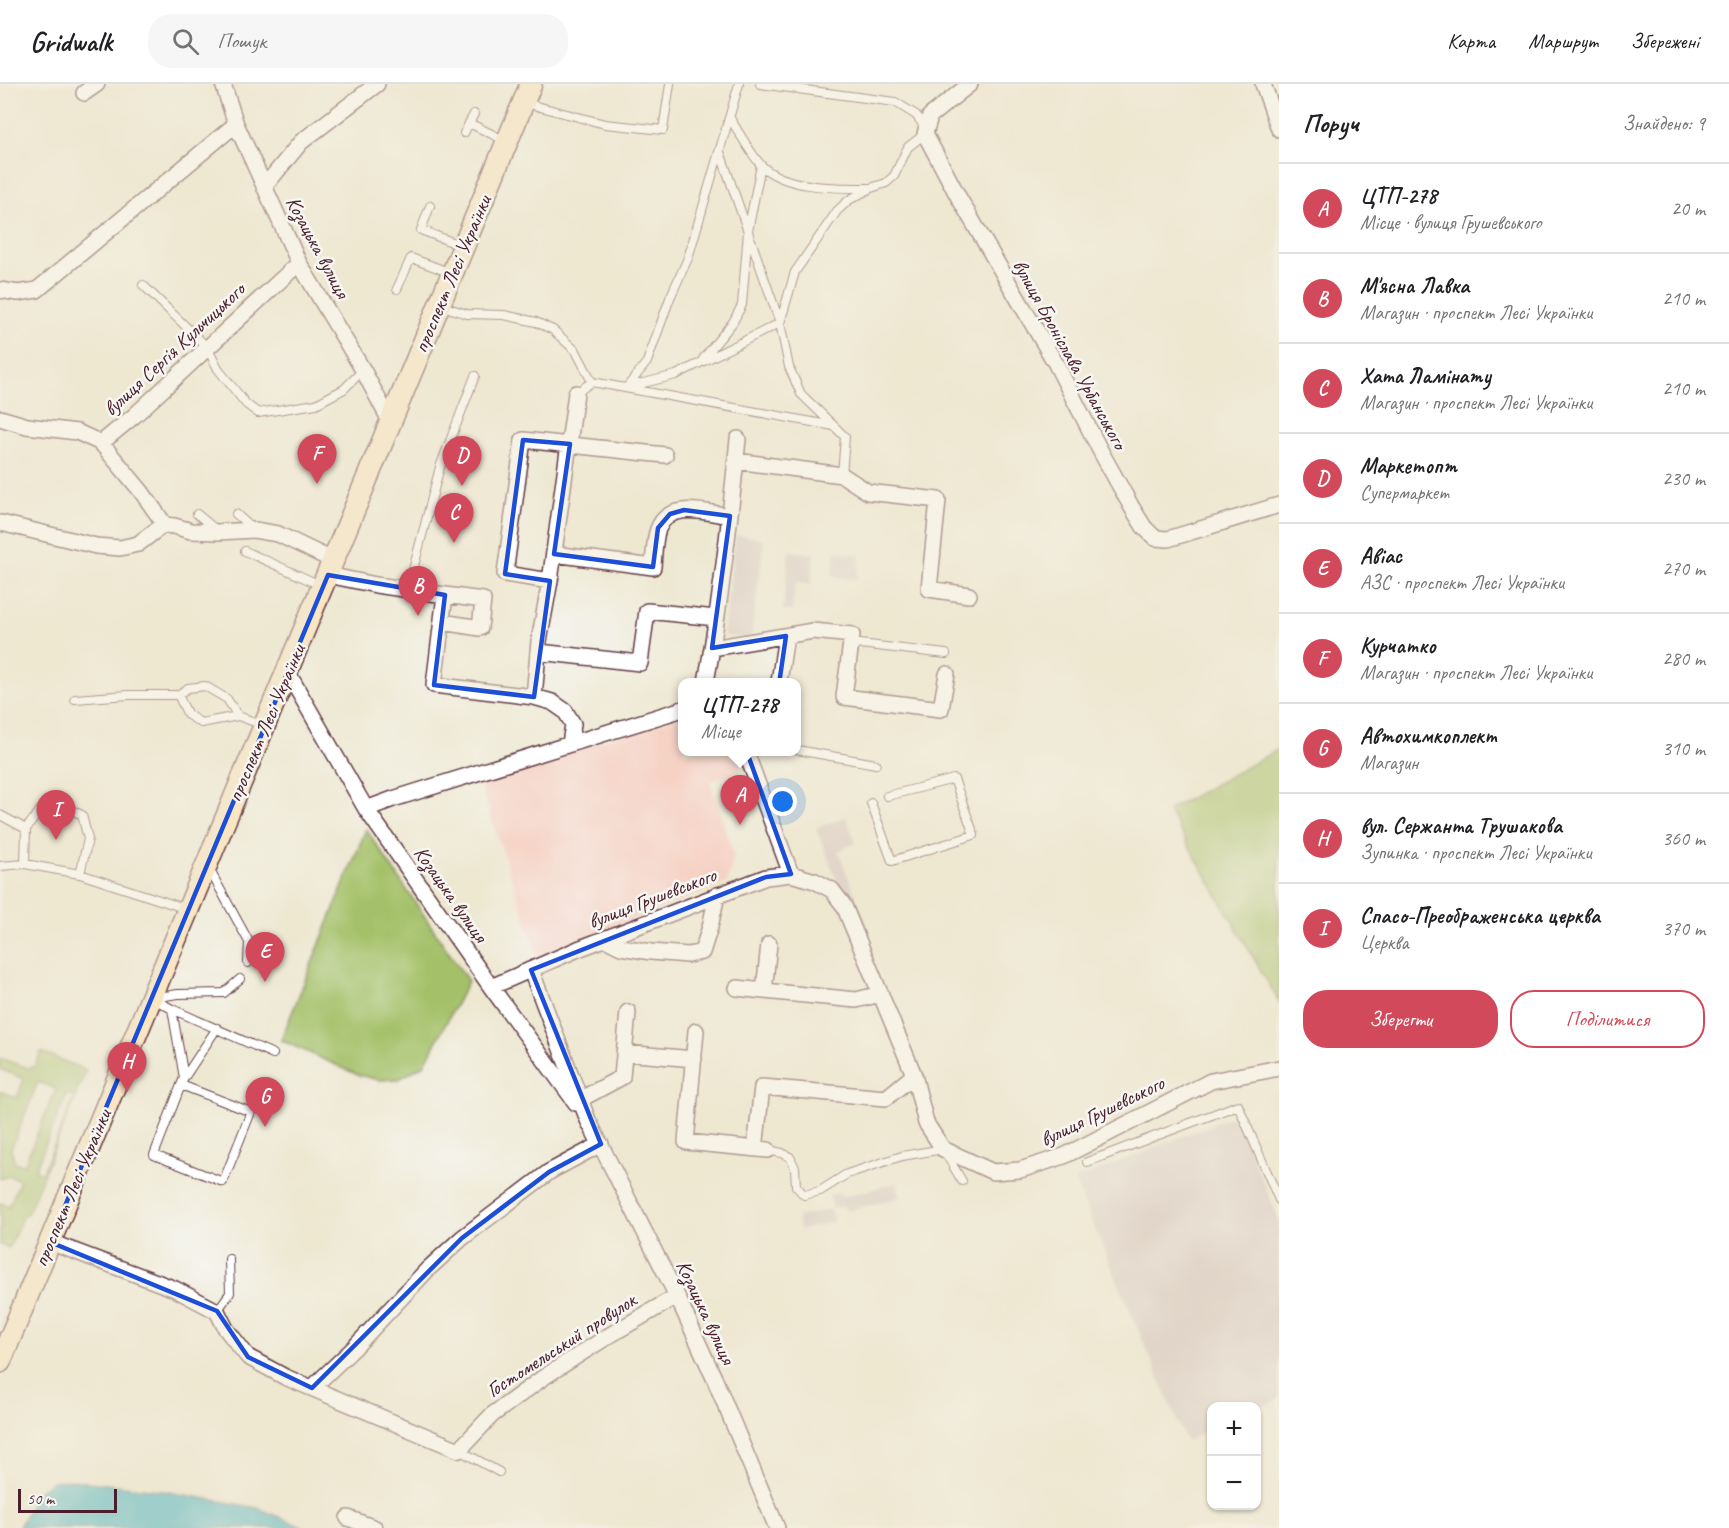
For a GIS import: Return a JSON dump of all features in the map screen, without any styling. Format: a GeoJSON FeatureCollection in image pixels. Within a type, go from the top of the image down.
{"type":"FeatureCollection","features":[{"type":"Feature","properties":{"kind":"street","name":"Козацька вулиця"},"geometry":{"type":"LineString","coordinates":[[222,84],[236,124],[299,262],[363,370],[391,423]]}},
{"type":"Feature","properties":{"kind":"street"},"geometry":{"type":"LineString","coordinates":[[264,186],[301,142],[377,84]]}},
{"type":"Feature","properties":{"kind":"street"},"geometry":{"type":"LineString","coordinates":[[925,134],[930,116],[970,84]]}},
{"type":"Feature","properties":{"kind":"street"},"geometry":{"type":"LineString","coordinates":[[1265,84],[1279,129]]}},
{"type":"Feature","properties":{"kind":"street","name":"проспект Лесі Українки"},"geometry":{"type":"LineString","coordinates":[[0,1362],[528,93]]}},
{"type":"Feature","properties":{"kind":"street"},"geometry":{"type":"LineString","coordinates":[[0,290],[18,294],[37,290],[236,124]]}},
{"type":"Feature","properties":{"kind":"street","name":"вулиця Броніслава Урбанського"},"geometry":{"type":"LineString","coordinates":[[925,134],[964,208],[1056,364],[1101,452],[1144,527],[1155,538],[1168,539],[1279,505]]}},
{"type":"Feature","properties":{"kind":"street","name":"вулиця Сергія Кульчицького"},"geometry":{"type":"LineString","coordinates":[[0,418],[27,426],[77,432],[101,443],[134,416],[299,262]]}},
{"type":"Feature","properties":{"kind":"street"},"geometry":{"type":"LineString","coordinates":[[534,697],[576,393]]}},
{"type":"Feature","properties":{"kind":"street"},"geometry":{"type":"LineString","coordinates":[[706,678],[730,516],[738,439]]}},
{"type":"Feature","properties":{"kind":"street"},"geometry":{"type":"LineString","coordinates":[[550,581],[505,574],[523,440],[665,455]]}},
{"type":"Feature","properties":{"kind":"street"},"geometry":{"type":"LineString","coordinates":[[101,443],[141,491],[165,525]]}},
{"type":"Feature","properties":{"kind":"street"},"geometry":{"type":"LineString","coordinates":[[736,461],[842,475],[868,492],[938,500],[929,589],[969,595]]}},
{"type":"Feature","properties":{"kind":"street"},"geometry":{"type":"LineString","coordinates":[[554,554],[653,567],[658,528],[670,514],[684,510],[730,516]]}},
{"type":"Feature","properties":{"kind":"street"},"geometry":{"type":"LineString","coordinates":[[1,523],[96,546],[120,548],[138,544],[165,525],[191,531],[254,530],[278,534],[328,574],[376,585],[483,600],[480,628],[442,622]]}},
{"type":"Feature","properties":{"kind":"street"},"geometry":{"type":"LineString","coordinates":[[445,595],[434,685],[534,697],[552,702],[564,711],[573,724],[570,744]]}},
{"type":"Feature","properties":{"kind":"street"},"geometry":{"type":"LineString","coordinates":[[539,652],[640,663],[647,611],[716,618]]}},
{"type":"Feature","properties":{"kind":"street"},"geometry":{"type":"LineString","coordinates":[[712,648],[813,631],[852,635],[844,697],[942,710],[947,674]]}},
{"type":"Feature","properties":{"kind":"street"},"geometry":{"type":"LineString","coordinates":[[780,678],[786,636]]}},
{"type":"Feature","properties":{"kind":"street","name":"Козацька вулиця"},"geometry":{"type":"LineString","coordinates":[[288,673],[366,809],[588,1120]]}},
{"type":"Feature","properties":{"kind":"street"},"geometry":{"type":"LineString","coordinates":[[366,809],[678,711]]}},
{"type":"Feature","properties":{"kind":"street"},"geometry":{"type":"LineString","coordinates":[[751,756],[791,874],[814,881],[832,890],[844,906],[914,1075],[926,1123],[943,1149]]}},
{"type":"Feature","properties":{"kind":"street","name":"вулиця Грушевського"},"geometry":{"type":"LineString","coordinates":[[491,987],[717,895],[766,877],[791,874]]}},
{"type":"Feature","properties":{"kind":"street"},"geometry":{"type":"LineString","coordinates":[[605,939],[621,947],[651,952],[688,955],[702,951],[717,895]]}},
{"type":"Feature","properties":{"kind":"street"},"geometry":{"type":"LineString","coordinates":[[764,991],[769,944]]}},
{"type":"Feature","properties":{"kind":"street","name":"Козацька вулиця"},"geometry":{"type":"LineString","coordinates":[[531,970],[588,1120],[677,1296],[777,1528]]}},
{"type":"Feature","properties":{"kind":"street"},"geometry":{"type":"LineString","coordinates":[[736,988],[856,1000],[881,994]]}},
{"type":"Feature","properties":{"kind":"street"},"geometry":{"type":"LineString","coordinates":[[580,1099],[622,1077],[628,1012]]}},
{"type":"Feature","properties":{"kind":"street"},"geometry":{"type":"LineString","coordinates":[[696,1031],[686,1142],[761,1150],[762,1087],[886,1098],[914,1075]]}},
{"type":"Feature","properties":{"kind":"street"},"geometry":{"type":"LineString","coordinates":[[625,1053],[694,1059]]}},
{"type":"Feature","properties":{"kind":"street","name":"вулиця Грушевського"},"geometry":{"type":"LineString","coordinates":[[943,1149],[993,1172],[1020,1170],[1064,1156],[1211,1081],[1279,1068]]}},
{"type":"Feature","properties":{"kind":"street"},"geometry":{"type":"LineString","coordinates":[[312,1388],[354,1348],[428,1269],[462,1238],[549,1172],[601,1144]]}},
{"type":"Feature","properties":{"kind":"street"},"geometry":{"type":"LineString","coordinates":[[50,1242],[175,1289],[218,1311],[226,1329],[248,1357],[285,1377],[459,1450]]}},
{"type":"Feature","properties":{"kind":"street","name":"Гостомельський провулок"},"geometry":{"type":"LineString","coordinates":[[459,1450],[492,1415],[544,1377],[609,1335],[677,1296]]}},
{"type":"Feature","properties":{"kind":"street"},"geometry":{"type":"LineString","coordinates":[[348,1518],[375,1528]]}},
{"type":"Feature","properties":{"kind":"lane"},"geometry":{"type":"LineString","coordinates":[[528,93],[605,124],[663,130],[670,84]]}},
{"type":"Feature","properties":{"kind":"lane"},"geometry":{"type":"LineString","coordinates":[[627,387],[647,363],[670,298],[688,258],[740,84]]}},
{"type":"Feature","properties":{"kind":"lane"},"geometry":{"type":"LineString","coordinates":[[627,387],[676,375],[780,322],[795,272],[826,225],[849,200],[886,183],[894,176],[908,147],[925,134],[922,123],[916,115],[895,102],[760,84]]}},
{"type":"Feature","properties":{"kind":"lane"},"geometry":{"type":"LineString","coordinates":[[464,133],[474,114]]}},
{"type":"Feature","properties":{"kind":"lane"},"geometry":{"type":"LineString","coordinates":[[730,118],[761,165],[774,174],[796,182],[829,188],[871,188]]}},
{"type":"Feature","properties":{"kind":"lane"},"geometry":{"type":"LineString","coordinates":[[469,123],[508,141]]}},
{"type":"Feature","properties":{"kind":"lane"},"geometry":{"type":"LineString","coordinates":[[720,151],[780,322],[789,367],[801,394],[844,437],[842,475]]}},
{"type":"Feature","properties":{"kind":"lane"},"geometry":{"type":"LineString","coordinates":[[700,363],[733,322],[742,305],[748,231],[761,165]]}},
{"type":"Feature","properties":{"kind":"lane"},"geometry":{"type":"LineString","coordinates":[[430,206],[421,230],[464,246]]}},
{"type":"Feature","properties":{"kind":"lane"},"geometry":{"type":"LineString","coordinates":[[397,289],[411,258],[453,273]]}},
{"type":"Feature","properties":{"kind":"lane"},"geometry":{"type":"LineString","coordinates":[[143,285],[207,347],[218,369],[246,404],[258,413],[316,404],[344,389],[363,370]]}},
{"type":"Feature","properties":{"kind":"lane"},"geometry":{"type":"LineString","coordinates":[[439,305],[467,314],[504,315],[536,322],[553,330],[576,351],[592,382]]}},
{"type":"Feature","properties":{"kind":"lane"},"geometry":{"type":"LineString","coordinates":[[408,589],[440,467],[475,376]]}},
{"type":"Feature","properties":{"kind":"lane"},"geometry":{"type":"LineString","coordinates":[[576,393],[592,382],[834,426]]}},
{"type":"Feature","properties":{"kind":"lane"},"geometry":{"type":"LineString","coordinates":[[197,514],[219,532]]}},
{"type":"Feature","properties":{"kind":"lane"},"geometry":{"type":"LineString","coordinates":[[236,514],[254,530]]}},
{"type":"Feature","properties":{"kind":"lane"},"geometry":{"type":"LineString","coordinates":[[245,551],[328,574]]}},
{"type":"Feature","properties":{"kind":"lane"},"geometry":{"type":"LineString","coordinates":[[851,643],[946,654]]}},
{"type":"Feature","properties":{"kind":"lane"},"geometry":{"type":"LineString","coordinates":[[75,699],[128,695],[178,695],[188,688],[205,686],[227,699],[238,716]]}},
{"type":"Feature","properties":{"kind":"lane"},"geometry":{"type":"LineString","coordinates":[[178,695],[188,715],[201,723],[238,716],[265,726]]}},
{"type":"Feature","properties":{"kind":"lane"},"geometry":{"type":"LineString","coordinates":[[801,751],[876,764]]}},
{"type":"Feature","properties":{"kind":"lane"},"geometry":{"type":"LineString","coordinates":[[870,803],[892,861],[974,835],[954,779],[887,796]]}},
{"type":"Feature","properties":{"kind":"lane"},"geometry":{"type":"LineString","coordinates":[[25,864],[26,829],[42,808],[59,804],[82,815],[88,839],[80,874]]}},
{"type":"Feature","properties":{"kind":"lane"},"geometry":{"type":"LineString","coordinates":[[0,815],[26,829]]}},
{"type":"Feature","properties":{"kind":"lane"},"geometry":{"type":"LineString","coordinates":[[207,863],[249,942],[248,963]]}},
{"type":"Feature","properties":{"kind":"lane"},"geometry":{"type":"LineString","coordinates":[[0,866],[25,864],[80,874],[188,909]]}},
{"type":"Feature","properties":{"kind":"lane"},"geometry":{"type":"LineString","coordinates":[[152,998],[178,994],[224,993],[240,979]]}},
{"type":"Feature","properties":{"kind":"lane"},"geometry":{"type":"LineString","coordinates":[[152,998],[273,1054]]}},
{"type":"Feature","properties":{"kind":"lane"},"geometry":{"type":"LineString","coordinates":[[172,1009],[183,1082]]}},
{"type":"Feature","properties":{"kind":"lane"},"geometry":{"type":"LineString","coordinates":[[183,1082],[251,1112],[223,1182],[154,1155],[183,1082],[217,1028]]}},
{"type":"Feature","properties":{"kind":"lane"},"geometry":{"type":"LineString","coordinates":[[1088,1162],[1238,1105],[1279,1200]]}},
{"type":"Feature","properties":{"kind":"lane"},"geometry":{"type":"LineString","coordinates":[[761,1150],[782,1153],[790,1157],[795,1168],[796,1186],[804,1195],[820,1191],[847,1174],[902,1156],[943,1149],[962,1181]]}},
{"type":"Feature","properties":{"kind":"lane"},"geometry":{"type":"LineString","coordinates":[[218,1311],[230,1293],[229,1259]]}},
{"type":"Feature","properties":{"kind":"lane"},"geometry":{"type":"LineString","coordinates":[[459,1450],[499,1472]]}},
{"type":"Feature","properties":{"kind":"highlighted area"},"geometry":{"type":"Polygon","coordinates":[[[523,440],[570,444],[554,554],[653,567],[658,528],[670,514],[684,510],[730,516],[712,648],[786,636],[770,746],[748,755],[791,874],[766,877],[531,970],[601,1144],[549,1172],[462,1238],[312,1388],[248,1357],[217,1311],[50,1242],[328,575],[445,595],[434,685],[534,697],[550,581],[505,574],[523,440]]]}},
{"type":"Feature","properties":{"kind":"shaded area"},"geometry":{"type":"Polygon","coordinates":[[[736,535],[764,539],[751,639],[723,635],[736,535]]]}},
{"type":"Feature","properties":{"kind":"shaded area"},"geometry":{"type":"Polygon","coordinates":[[[789,551],[814,554],[811,584],[795,583],[792,611],[783,610],[789,551]]]}},
{"type":"Feature","properties":{"kind":"shaded area"},"geometry":{"type":"Polygon","coordinates":[[[835,551],[860,555],[857,580],[832,576],[835,551]]]}},
{"type":"Feature","properties":{"kind":"shaded area"},"geometry":{"type":"Polygon","coordinates":[[[678,718],[678,756],[744,756],[746,763],[742,770],[710,781],[734,856],[727,883],[538,956],[478,779],[678,718]]]}},
{"type":"Feature","properties":{"kind":"shaded area"},"geometry":{"type":"Polygon","coordinates":[[[846,817],[856,843],[838,851],[867,924],[856,929],[816,828],[846,817]]]}},
{"type":"Feature","properties":{"kind":"shaded area"},"geometry":{"type":"Polygon","coordinates":[[[1235,1115],[1279,1220],[1279,1399],[1261,1407],[1261,1402],[1207,1402],[1207,1431],[1186,1441],[1074,1180],[1235,1115]]]}},
{"type":"Feature","properties":{"kind":"shaded area"},"geometry":{"type":"Polygon","coordinates":[[[897,1183],[900,1197],[846,1211],[844,1206],[833,1209],[829,1195],[840,1192],[841,1197],[897,1183]]]}},
{"type":"Feature","properties":{"kind":"shaded area"},"geometry":{"type":"Polygon","coordinates":[[[831,1209],[834,1222],[800,1230],[797,1217],[831,1209]]]}},
{"type":"Feature","properties":{"kind":"green space"},"geometry":{"type":"Polygon","coordinates":[[[1279,749],[1279,1002],[1168,810],[1279,749]]]}},
{"type":"Feature","properties":{"kind":"green space"},"geometry":{"type":"Polygon","coordinates":[[[366,829],[468,981],[424,1065],[399,1079],[379,1080],[358,1075],[281,1040],[366,829]]]}},
{"type":"Feature","properties":{"kind":"green space"},"geometry":{"type":"Polygon","coordinates":[[[41,1052],[86,1070],[28,1213],[23,1215],[9,1248],[0,1245],[0,1203],[9,1206],[20,1180],[9,1176],[0,1179],[0,1091],[17,1098],[24,1079],[0,1069],[0,1058],[28,1068],[35,1066],[41,1052]],[[38,1082],[11,1149],[15,1162],[24,1165],[56,1089],[38,1082]],[[67,1093],[35,1170],[42,1173],[75,1097],[67,1093]]]}},
{"type":"Feature","properties":{"kind":"water"},"geometry":{"type":"Polygon","coordinates":[[[72,1480],[158,1490],[258,1508],[305,1528],[18,1528],[39,1491],[53,1481],[72,1480]]]}},
{"type":"Feature","properties":{"kind":"place","name":"Курчатко"},"geometry":{"type":"Point","coordinates":[317,484]}},
{"type":"Feature","properties":{"kind":"place","name":"Маркетопт"},"geometry":{"type":"Point","coordinates":[462,486]}},
{"type":"Feature","properties":{"kind":"place","name":"Хата Ламінату"},"geometry":{"type":"Point","coordinates":[454,543]}},
{"type":"Feature","properties":{"kind":"place","name":"М'ясна Лавка"},"geometry":{"type":"Point","coordinates":[418,616]}},
{"type":"Feature","properties":{"kind":"place","name":"ЦТП-278"},"geometry":{"type":"Point","coordinates":[740,825]}},
{"type":"Feature","properties":{"kind":"place","name":"Спасо-Преображенська церква"},"geometry":{"type":"Point","coordinates":[56,840]}},
{"type":"Feature","properties":{"kind":"place","name":"Авіас"},"geometry":{"type":"Point","coordinates":[265,982]}},
{"type":"Feature","properties":{"kind":"place","name":"вул. Сержанта Трушакова"},"geometry":{"type":"Point","coordinates":[127,1092]}},
{"type":"Feature","properties":{"kind":"place","name":"Автохимкоплект"},"geometry":{"type":"Point","coordinates":[265,1127]}}]}
